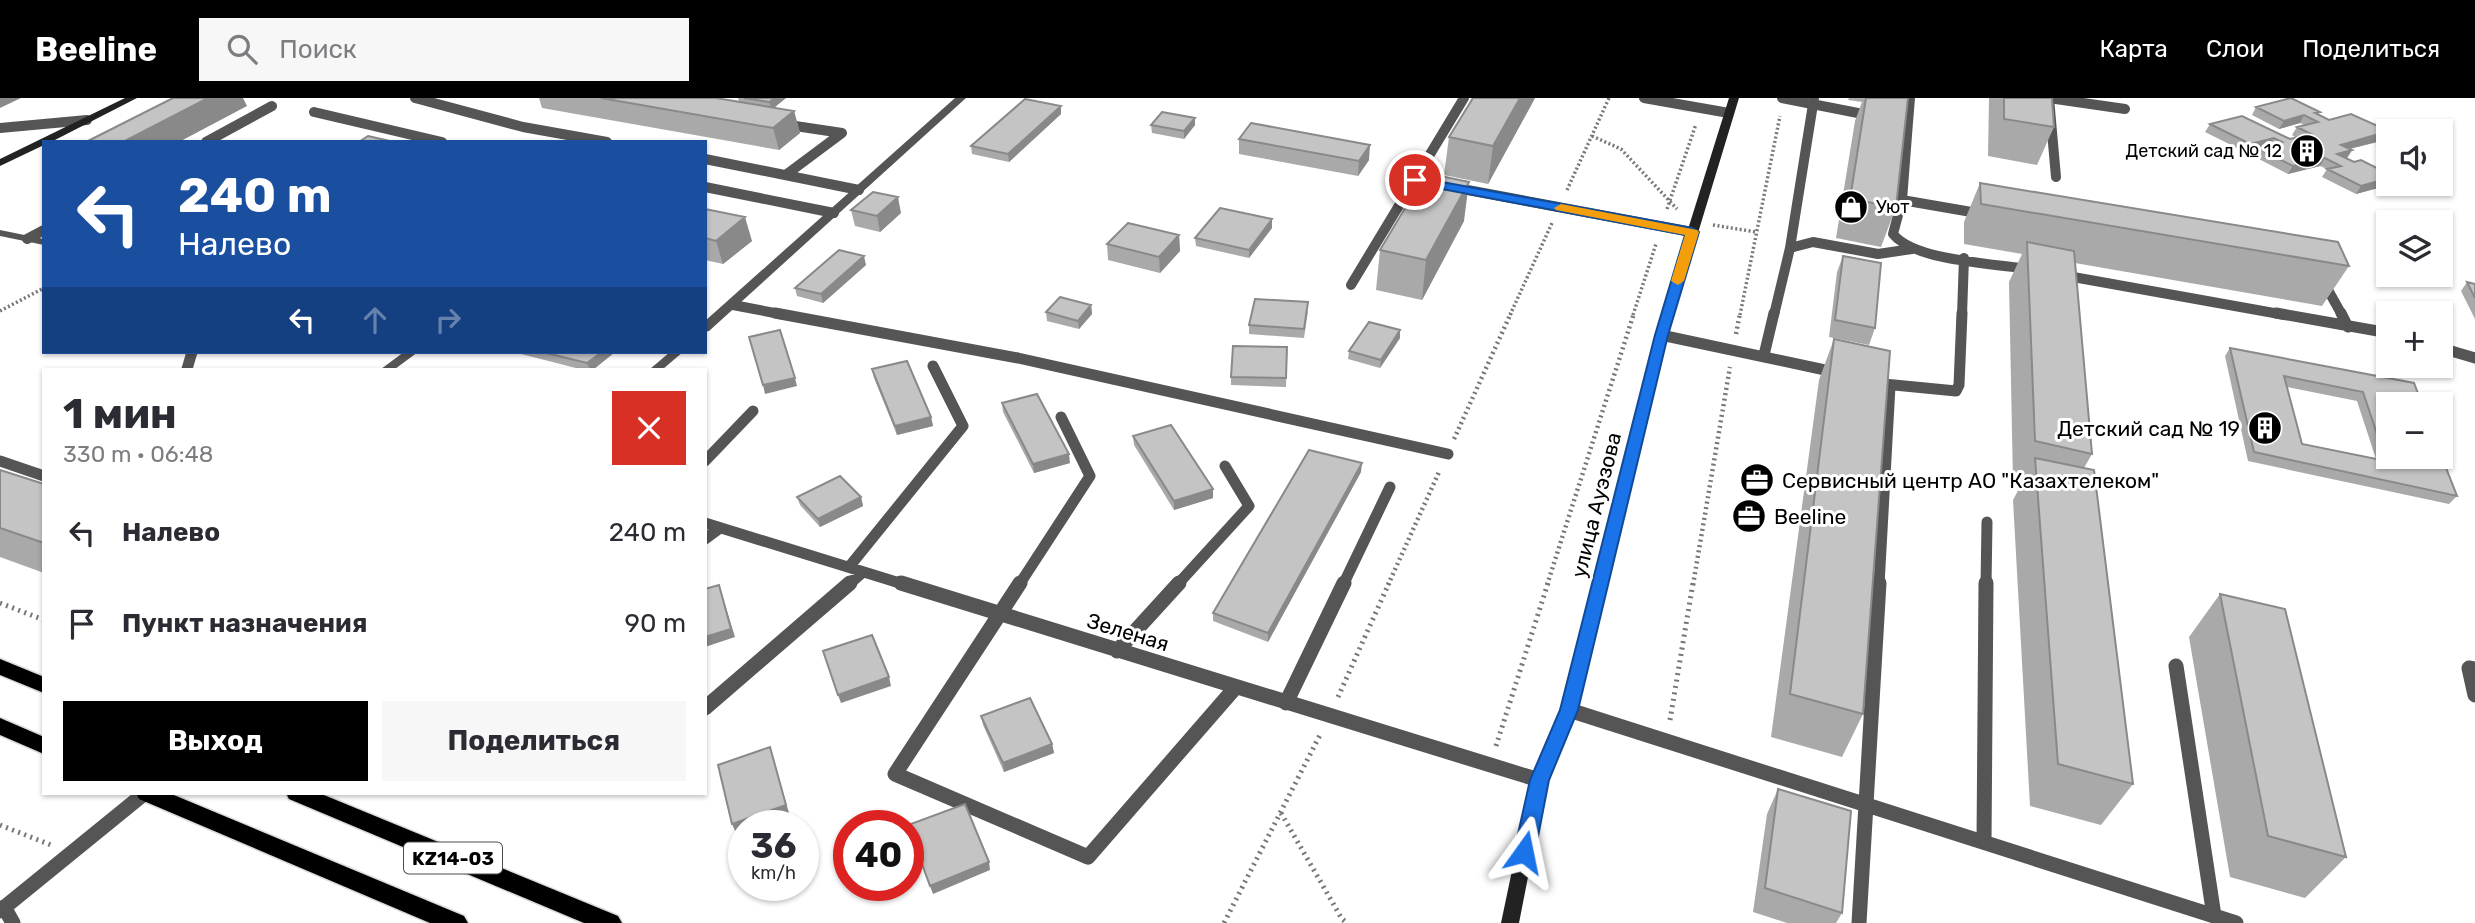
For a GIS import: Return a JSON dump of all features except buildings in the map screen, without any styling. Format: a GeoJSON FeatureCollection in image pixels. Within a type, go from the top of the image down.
{"type":"FeatureCollection","features":[{"type":"Feature","properties":{"kind":"main road"},"geometry":{"type":"LineString","coordinates":[[0,667],[42,684]]}},
{"type":"Feature","properties":{"kind":"main road"},"geometry":{"type":"LineString","coordinates":[[0,726],[42,745]]}},
{"type":"Feature","properties":{"kind":"main road","name":"KZ14-03"},"geometry":{"type":"LineString","coordinates":[[151,795],[456,923]]}},
{"type":"Feature","properties":{"kind":"main road","name":"KZ14-03"},"geometry":{"type":"LineString","coordinates":[[302,795],[610,923]]}},
{"type":"Feature","properties":{"kind":"street"},"geometry":{"type":"LineString","coordinates":[[47,140],[132,98]]}},
{"type":"Feature","properties":{"kind":"street"},"geometry":{"type":"LineString","coordinates":[[707,326],[961,98]]}},
{"type":"Feature","properties":{"kind":"street","name":"улица Ауэзова"},"geometry":{"type":"LineString","coordinates":[[1510,923],[1539,780],[1569,710],[1661,335],[1734,98]]}},
{"type":"Feature","properties":{"kind":"street"},"geometry":{"type":"LineString","coordinates":[[0,163],[42,142]]}},
{"type":"Feature","properties":{"kind":"street"},"geometry":{"type":"LineString","coordinates":[[0,233],[42,242]]}},
{"type":"Feature","properties":{"kind":"street"},"geometry":{"type":"LineString","coordinates":[[388,368],[409,354]]}},
{"type":"Feature","properties":{"kind":"street"},"geometry":{"type":"LineString","coordinates":[[657,368],[675,354]]}},
{"type":"Feature","properties":{"kind":"lane"},"geometry":{"type":"LineString","coordinates":[[415,98],[523,127],[596,140]]}},
{"type":"Feature","properties":{"kind":"lane"},"geometry":{"type":"LineString","coordinates":[[1351,285],[1464,98]]}},
{"type":"Feature","properties":{"kind":"lane"},"geometry":{"type":"LineString","coordinates":[[1644,98],[1729,113]]}},
{"type":"Feature","properties":{"kind":"lane"},"geometry":{"type":"LineString","coordinates":[[1783,98],[1813,101],[1908,122]]}},
{"type":"Feature","properties":{"kind":"lane"},"geometry":{"type":"LineString","coordinates":[[1910,98],[1902,200],[1893,234],[1899,242],[1912,249],[2376,331]]}},
{"type":"Feature","properties":{"kind":"lane"},"geometry":{"type":"LineString","coordinates":[[2056,177],[2049,98],[2125,109]]}},
{"type":"Feature","properties":{"kind":"lane"},"geometry":{"type":"LineString","coordinates":[[1764,355],[1790,248],[1813,101]]}},
{"type":"Feature","properties":{"kind":"lane"},"geometry":{"type":"LineString","coordinates":[[210,140],[272,106]]}},
{"type":"Feature","properties":{"kind":"lane"},"geometry":{"type":"LineString","coordinates":[[314,112],[433,140]]}},
{"type":"Feature","properties":{"kind":"lane"},"geometry":{"type":"LineString","coordinates":[[0,128],[87,120]]}},
{"type":"Feature","properties":{"kind":"lane"},"geometry":{"type":"LineString","coordinates":[[766,122],[842,133],[787,174]]}},
{"type":"Feature","properties":{"kind":"lane"},"geometry":{"type":"LineString","coordinates":[[707,159],[859,190]]}},
{"type":"Feature","properties":{"kind":"lane"},"geometry":{"type":"LineString","coordinates":[[1415,180],[1662,226],[1694,227]]}},
{"type":"Feature","properties":{"kind":"lane"},"geometry":{"type":"LineString","coordinates":[[707,187],[834,213]]}},
{"type":"Feature","properties":{"kind":"lane"},"geometry":{"type":"LineString","coordinates":[[1902,200],[1996,216]]}},
{"type":"Feature","properties":{"kind":"lane"},"geometry":{"type":"LineString","coordinates":[[27,239],[42,230]]}},
{"type":"Feature","properties":{"kind":"lane"},"geometry":{"type":"LineString","coordinates":[[1790,248],[1804,241],[1822,241],[1878,254],[1912,249]]}},
{"type":"Feature","properties":{"kind":"lane"},"geometry":{"type":"LineString","coordinates":[[1859,923],[1884,384],[1956,391],[1959,385],[1964,257]]}},
{"type":"Feature","properties":{"kind":"lane"},"geometry":{"type":"LineString","coordinates":[[2316,277],[2327,284],[2348,327]]}},
{"type":"Feature","properties":{"kind":"lane"},"geometry":{"type":"LineString","coordinates":[[733,305],[1018,358],[1448,454]]}},
{"type":"Feature","properties":{"kind":"lane"},"geometry":{"type":"LineString","coordinates":[[1661,335],[1852,376]]}},
{"type":"Feature","properties":{"kind":"lane"},"geometry":{"type":"LineString","coordinates":[[2453,352],[2475,358]]}},
{"type":"Feature","properties":{"kind":"lane"},"geometry":{"type":"LineString","coordinates":[[849,567],[963,426],[933,366]]}},
{"type":"Feature","properties":{"kind":"lane"},"geometry":{"type":"LineString","coordinates":[[707,459],[754,411]]}},
{"type":"Feature","properties":{"kind":"lane"},"geometry":{"type":"LineString","coordinates":[[1061,417],[1090,476],[895,774],[1088,857],[1235,688]]}},
{"type":"Feature","properties":{"kind":"lane"},"geometry":{"type":"LineString","coordinates":[[0,461],[42,475]]}},
{"type":"Feature","properties":{"kind":"lane"},"geometry":{"type":"LineString","coordinates":[[1117,651],[1249,506],[1225,466]]}},
{"type":"Feature","properties":{"kind":"lane"},"geometry":{"type":"LineString","coordinates":[[1286,703],[1390,487]]}},
{"type":"Feature","properties":{"kind":"lane"},"geometry":{"type":"LineString","coordinates":[[1984,842],[1987,522]]}},
{"type":"Feature","properties":{"kind":"lane","name":"Зеленая"},"geometry":{"type":"LineString","coordinates":[[707,524],[1539,780]]}},
{"type":"Feature","properties":{"kind":"lane"},"geometry":{"type":"LineString","coordinates":[[707,537],[720,527]]}},
{"type":"Feature","properties":{"kind":"lane"},"geometry":{"type":"LineString","coordinates":[[707,706],[863,572]]}},
{"type":"Feature","properties":{"kind":"lane"},"geometry":{"type":"LineString","coordinates":[[2176,666],[2214,916]]}},
{"type":"Feature","properties":{"kind":"lane"},"geometry":{"type":"LineString","coordinates":[[2475,669],[2469,668],[2475,695]]}},
{"type":"Feature","properties":{"kind":"lane"},"geometry":{"type":"LineString","coordinates":[[1569,710],[2236,923]]}},
{"type":"Feature","properties":{"kind":"lane"},"geometry":{"type":"LineString","coordinates":[[13,923],[2,909],[144,795]]}},
{"type":"Feature","properties":{"kind":"path"},"geometry":{"type":"LineString","coordinates":[[1224,923],[1329,717],[1609,98]]}},
{"type":"Feature","properties":{"kind":"path"},"geometry":{"type":"LineString","coordinates":[[1666,743],[1733,349],[1783,98]]}},
{"type":"Feature","properties":{"kind":"path"},"geometry":{"type":"LineString","coordinates":[[1490,766],[1668,203],[1702,108]]}},
{"type":"Feature","properties":{"kind":"path"},"geometry":{"type":"LineString","coordinates":[[1592,136],[1621,149],[1668,203],[1694,227],[1756,232]]}},
{"type":"Feature","properties":{"kind":"path"},"geometry":{"type":"LineString","coordinates":[[0,311],[42,289]]}},
{"type":"Feature","properties":{"kind":"path"},"geometry":{"type":"LineString","coordinates":[[0,603],[42,619]]}},
{"type":"Feature","properties":{"kind":"path"},"geometry":{"type":"LineString","coordinates":[[1280,813],[1342,919],[1347,923]]}},
{"type":"Feature","properties":{"kind":"path"},"geometry":{"type":"LineString","coordinates":[[0,825],[71,853]]}},
{"type":"Feature","properties":{"kind":"slow traffic"},"geometry":{"type":"LineString","coordinates":[[1561,208],[1692,232],[1678,281]]}},
{"type":"Feature","properties":{"kind":"place","name":"Детский сад № 12"},"geometry":{"type":"Point","coordinates":[2307,151]}},
{"type":"Feature","properties":{"kind":"place","name":"Уют"},"geometry":{"type":"Point","coordinates":[1851,207]}},
{"type":"Feature","properties":{"kind":"place","name":"Детский сад № 19"},"geometry":{"type":"Point","coordinates":[2265,428]}},
{"type":"Feature","properties":{"kind":"place","name":"Сервисный центр АО \"Казахтелеком\""},"geometry":{"type":"Point","coordinates":[1757,480]}},
{"type":"Feature","properties":{"kind":"place","name":"Beeline"},"geometry":{"type":"Point","coordinates":[1749,516]}},
{"type":"Feature","properties":{"kind":"route"},"geometry":{"type":"LineString","coordinates":[[1415,180],[1692,232],[1661,335],[1569,710],[1539,780],[1524,852]]}}]}
